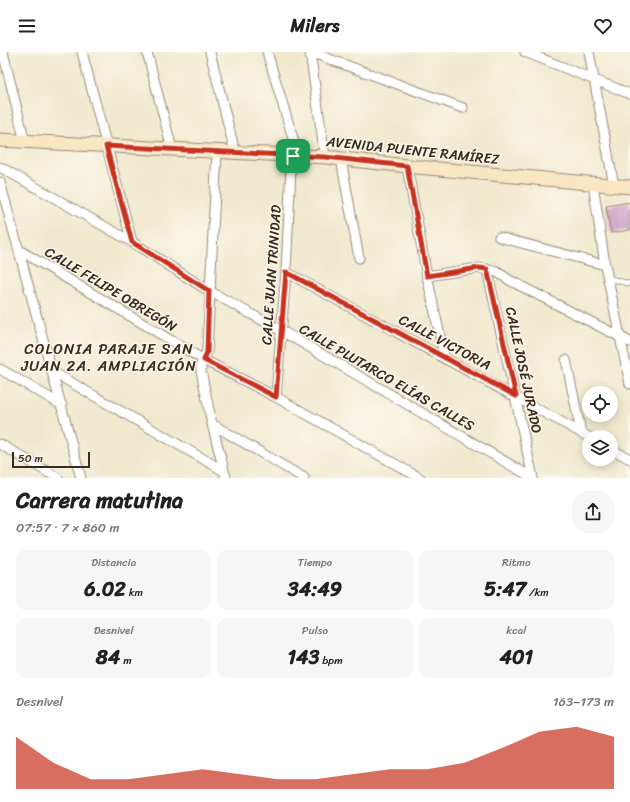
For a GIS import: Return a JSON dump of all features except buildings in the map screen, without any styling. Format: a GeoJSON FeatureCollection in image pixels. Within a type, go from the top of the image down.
{"type":"FeatureCollection","features":[{"type":"Feature","properties":{"kind":"street"},"geometry":{"type":"LineString","coordinates":[[3,52],[25,142]]}},
{"type":"Feature","properties":{"kind":"street"},"geometry":{"type":"LineString","coordinates":[[82,52],[132,242]]}},
{"type":"Feature","properties":{"kind":"street"},"geometry":{"type":"LineString","coordinates":[[147,52],[172,149]]}},
{"type":"Feature","properties":{"kind":"street"},"geometry":{"type":"LineString","coordinates":[[210,52],[235,152]]}},
{"type":"Feature","properties":{"kind":"street","name":"CALLE JUAN TRINIDAD"},"geometry":{"type":"LineString","coordinates":[[267,52],[295,145],[291,168],[286,272],[276,397]]}},
{"type":"Feature","properties":{"kind":"street"},"geometry":{"type":"LineString","coordinates":[[325,157],[310,52],[463,108]]}},
{"type":"Feature","properties":{"kind":"street"},"geometry":{"type":"LineString","coordinates":[[526,52],[630,94]]}},
{"type":"Feature","properties":{"kind":"street"},"geometry":{"type":"LineString","coordinates":[[589,52],[614,186]]}},
{"type":"Feature","properties":{"kind":"street","name":"AVENIDA PUENTE RAMÍREZ"},"geometry":{"type":"LineString","coordinates":[[0,140],[325,157],[630,187]]}},
{"type":"Feature","properties":{"kind":"street"},"geometry":{"type":"LineString","coordinates":[[217,152],[207,352],[201,371],[212,424],[225,474]]}},
{"type":"Feature","properties":{"kind":"street"},"geometry":{"type":"LineString","coordinates":[[341,159],[359,258]]}},
{"type":"Feature","properties":{"kind":"street"},"geometry":{"type":"LineString","coordinates":[[407,166],[427,276],[445,359]]}},
{"type":"Feature","properties":{"kind":"street","name":"CALLE PLUTARCO ELÍAS CALLES"},"geometry":{"type":"LineString","coordinates":[[0,167],[132,242],[209,291],[282,331],[533,478]]}},
{"type":"Feature","properties":{"kind":"street"},"geometry":{"type":"LineString","coordinates":[[0,182],[82,478]]}},
{"type":"Feature","properties":{"kind":"street"},"geometry":{"type":"LineString","coordinates":[[593,184],[605,265],[630,384]]}},
{"type":"Feature","properties":{"kind":"street"},"geometry":{"type":"LineString","coordinates":[[499,237],[605,265]]}},
{"type":"Feature","properties":{"kind":"street","name":"CALLE FELIPE OBREGÓN"},"geometry":{"type":"LineString","coordinates":[[19,250],[204,360],[276,397],[420,478]]}},
{"type":"Feature","properties":{"kind":"street"},"geometry":{"type":"LineString","coordinates":[[427,276],[479,268],[497,272],[630,342]]}},
{"type":"Feature","properties":{"kind":"street","name":"CALLE JOSÉ JURADO"},"geometry":{"type":"LineString","coordinates":[[487,269],[533,478]]}},
{"type":"Feature","properties":{"kind":"street","name":"CALLE VICTORIA"},"geometry":{"type":"LineString","coordinates":[[286,272],[582,433]]}},
{"type":"Feature","properties":{"kind":"street"},"geometry":{"type":"LineString","coordinates":[[566,360],[584,430]]}},
{"type":"Feature","properties":{"kind":"street"},"geometry":{"type":"LineString","coordinates":[[0,369],[62,405]]}},
{"type":"Feature","properties":{"kind":"street"},"geometry":{"type":"LineString","coordinates":[[52,372],[225,474]]}},
{"type":"Feature","properties":{"kind":"street"},"geometry":{"type":"LineString","coordinates":[[212,424],[304,478]]}},
{"type":"Feature","properties":{"kind":"street"},"geometry":{"type":"LineString","coordinates":[[0,444],[58,478]]}},
{"type":"Feature","properties":{"kind":"street"},"geometry":{"type":"LineString","coordinates":[[618,453],[630,459]]}},
{"type":"Feature","properties":{"kind":"lane"},"geometry":{"type":"LineString","coordinates":[[608,278],[630,284]]}},
{"type":"Feature","properties":{"kind":"district","name":"COLONIA PARAJE SAN JUAN 2A. AMPLIACIÓN"},"geometry":{"type":"Point","coordinates":[109,358]}},
{"type":"Feature","properties":{"kind":"route"},"geometry":{"type":"LineString","coordinates":[[106,146],[293,156],[325,157],[407,166],[427,276],[479,268],[487,269],[516,396],[286,272],[276,397],[204,360],[207,352],[209,291],[132,242],[106,146]]}}]}
